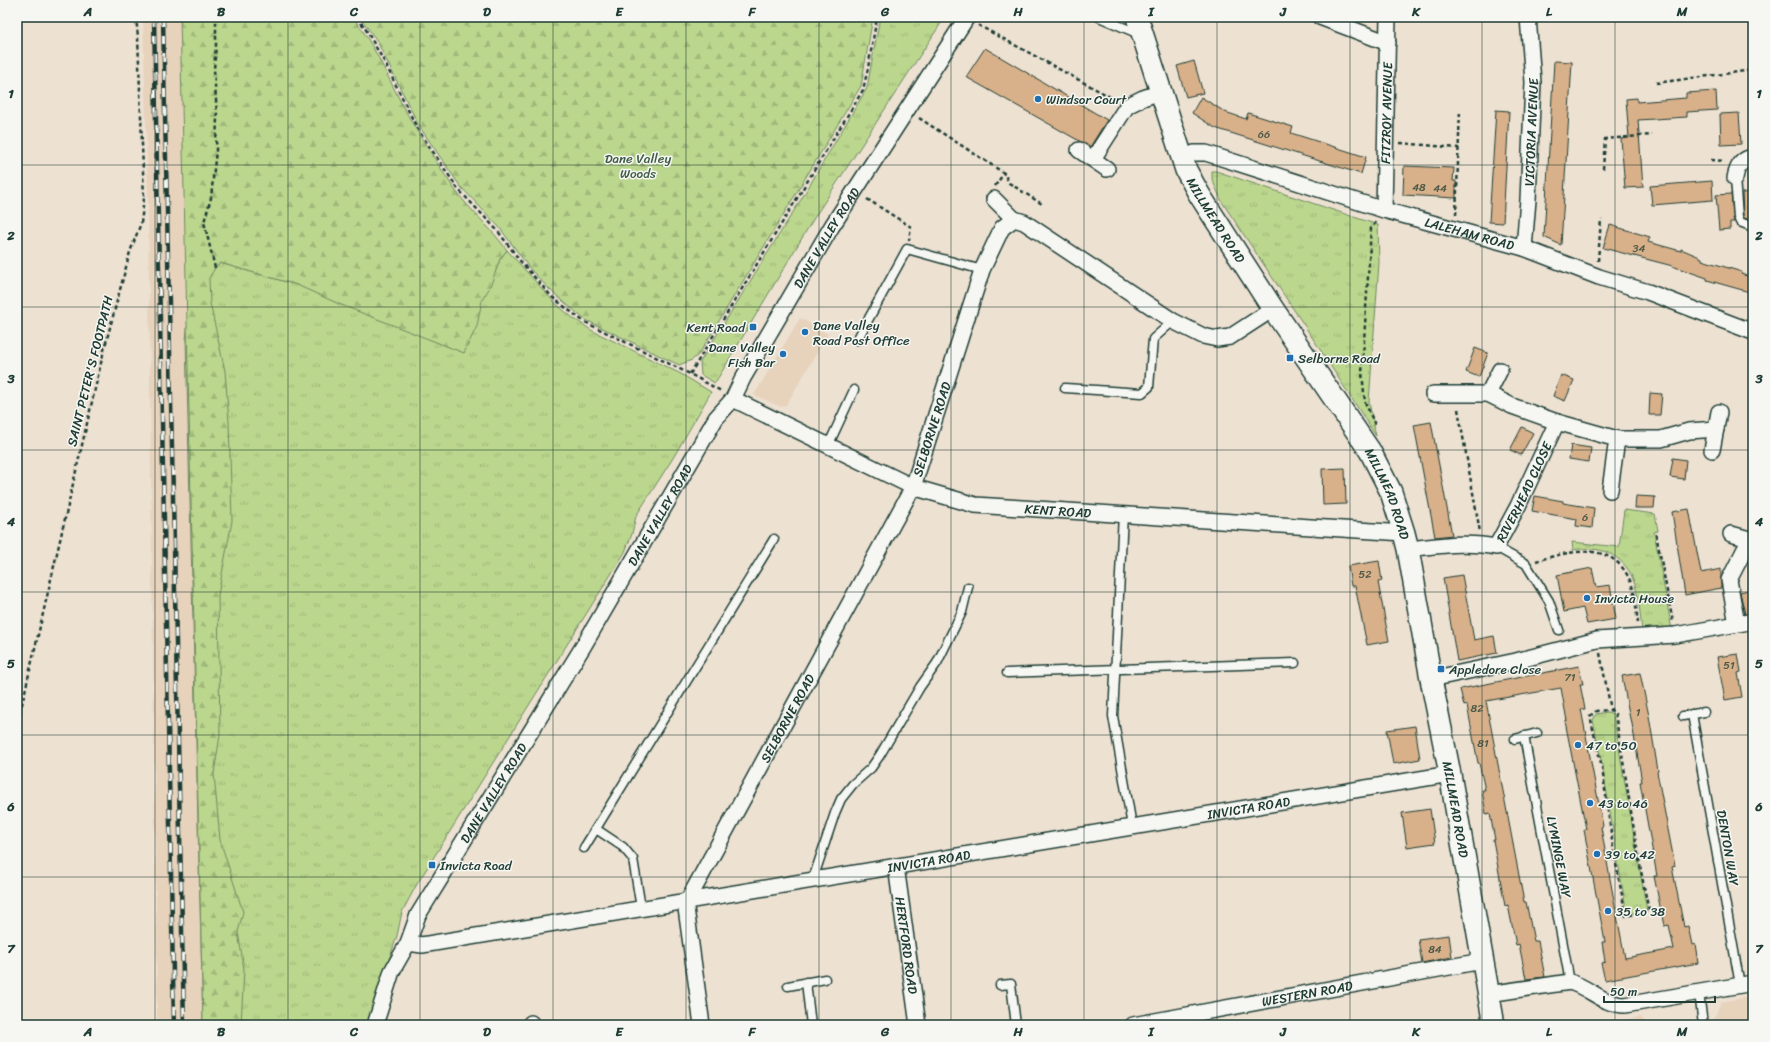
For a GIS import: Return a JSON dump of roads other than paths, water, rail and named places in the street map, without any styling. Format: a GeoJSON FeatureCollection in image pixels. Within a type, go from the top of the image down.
{"type":"FeatureCollection","features":[{"type":"Feature","properties":{"kind":"main road","name":"MILLMEAD ROAD"},"geometry":{"type":"LineString","coordinates":[[1140,26],[1182,159],[1199,194],[1273,309],[1370,451],[1391,492],[1406,541],[1450,774],[1494,1025]]}},
{"type":"Feature","properties":{"kind":"street"},"geometry":{"type":"LineString","coordinates":[[1320,17],[1388,43]]}},
{"type":"Feature","properties":{"kind":"street","name":"FITZROY AVENUE"},"geometry":{"type":"LineString","coordinates":[[1384,210],[1388,17]]}},
{"type":"Feature","properties":{"kind":"street","name":"VICTORIA AVENUE"},"geometry":{"type":"LineString","coordinates":[[1524,248],[1528,200],[1533,82],[1528,17]]}},
{"type":"Feature","properties":{"kind":"street","name":"DANE VALLEY ROAD"},"geometry":{"type":"LineString","coordinates":[[375,1025],[392,971],[408,943],[418,915],[584,645],[716,418],[733,399],[743,378],[832,226],[966,18]]}},
{"type":"Feature","properties":{"kind":"street"},"geometry":{"type":"LineString","coordinates":[[1093,159],[1127,106],[1143,98],[1161,92]]}},
{"type":"Feature","properties":{"kind":"street"},"geometry":{"type":"LineString","coordinates":[[1079,150],[1107,169]]}},
{"type":"Feature","properties":{"kind":"street","name":"LALEHAM ROAD"},"geometry":{"type":"LineString","coordinates":[[1182,159],[1194,153],[1206,153],[1384,210],[1524,248],[1599,277],[1648,292],[1753,332]]}},
{"type":"Feature","properties":{"kind":"street"},"geometry":{"type":"LineString","coordinates":[[1735,178],[1737,168],[1742,162],[1753,157]]}},
{"type":"Feature","properties":{"kind":"street"},"geometry":{"type":"LineString","coordinates":[[994,199],[1014,219],[1024,222],[1173,321],[1203,336],[1217,339],[1230,337],[1273,309]]}},
{"type":"Feature","properties":{"kind":"street","name":"SELBORNE ROAD"},"geometry":{"type":"LineString","coordinates":[[686,901],[913,487],[982,270],[1002,228],[1014,219]]}},
{"type":"Feature","properties":{"kind":"street"},"geometry":{"type":"LineString","coordinates":[[1488,394],[1500,370]]}},
{"type":"Feature","properties":{"kind":"street"},"geometry":{"type":"LineString","coordinates":[[1432,394],[1488,394],[1512,406],[1557,422],[1617,439],[1661,439],[1689,431],[1716,429]]}},
{"type":"Feature","properties":{"kind":"street","name":"KENT ROAD"},"geometry":{"type":"LineString","coordinates":[[733,399],[913,487],[975,505],[1123,514],[1406,541]]}},
{"type":"Feature","properties":{"kind":"street"},"geometry":{"type":"LineString","coordinates":[[1712,450],[1719,412]]}},
{"type":"Feature","properties":{"kind":"street","name":"RIVERHEAD CLOSE"},"geometry":{"type":"LineString","coordinates":[[1406,541],[1489,545],[1518,506],[1557,422]]}},
{"type":"Feature","properties":{"kind":"street"},"geometry":{"type":"LineString","coordinates":[[1610,490],[1617,439]]}},
{"type":"Feature","properties":{"kind":"street"},"geometry":{"type":"LineString","coordinates":[[1431,679],[1597,640],[1675,635],[1743,623],[1730,580],[1752,540],[1731,534]]}},
{"type":"Feature","properties":{"kind":"street","name":"INVICTA ROAD"},"geometry":{"type":"LineString","coordinates":[[408,943],[422,945],[1450,774]]}},
{"type":"Feature","properties":{"kind":"street","name":"HERTFORD ROAD"},"geometry":{"type":"LineString","coordinates":[[896,866],[918,1025]]}},
{"type":"Feature","properties":{"kind":"street"},"geometry":{"type":"LineString","coordinates":[[686,901],[702,1025]]}},
{"type":"Feature","properties":{"kind":"street","name":"WESTERN ROAD"},"geometry":{"type":"LineString","coordinates":[[1133,1025],[1482,961]]}},
{"type":"Feature","properties":{"kind":"street"},"geometry":{"type":"LineString","coordinates":[[1488,994],[1570,982],[1580,985],[1607,1002],[1615,1005],[1625,1005],[1746,984]]}},
{"type":"Feature","properties":{"kind":"lane"},"geometry":{"type":"LineString","coordinates":[[1099,17],[1140,26]]}},
{"type":"Feature","properties":{"kind":"lane"},"geometry":{"type":"LineString","coordinates":[[1735,178],[1738,217],[1740,222],[1753,227]]}},
{"type":"Feature","properties":{"kind":"lane"},"geometry":{"type":"LineString","coordinates":[[857,340],[907,249],[982,270]]}},
{"type":"Feature","properties":{"kind":"lane"},"geometry":{"type":"LineString","coordinates":[[1066,388],[1142,393],[1149,387],[1153,338],[1173,321]]}},
{"type":"Feature","properties":{"kind":"lane"},"geometry":{"type":"LineString","coordinates":[[828,446],[854,390]]}},
{"type":"Feature","properties":{"kind":"lane"},"geometry":{"type":"LineString","coordinates":[[1123,514],[1113,716],[1132,826]]}},
{"type":"Feature","properties":{"kind":"lane"},"geometry":{"type":"LineString","coordinates":[[584,848],[774,540]]}},
{"type":"Feature","properties":{"kind":"lane"},"geometry":{"type":"LineString","coordinates":[[1489,545],[1526,564],[1549,601],[1559,630]]}},
{"type":"Feature","properties":{"kind":"lane"},"geometry":{"type":"LineString","coordinates":[[813,880],[841,799],[853,784],[871,768],[920,687],[937,663],[962,612],[968,588]]}},
{"type":"Feature","properties":{"kind":"lane"},"geometry":{"type":"LineString","coordinates":[[1007,673],[1295,662]]}},
{"type":"Feature","properties":{"kind":"lane"},"geometry":{"type":"LineString","coordinates":[[1683,716],[1704,712]]}},
{"type":"Feature","properties":{"kind":"lane","name":"DENTON WAY"},"geometry":{"type":"LineString","coordinates":[[1692,714],[1746,984]]}},
{"type":"Feature","properties":{"kind":"lane"},"geometry":{"type":"LineString","coordinates":[[1515,739],[1537,733]]}},
{"type":"Feature","properties":{"kind":"lane","name":"LYMINGE WAY"},"geometry":{"type":"LineString","coordinates":[[1524,736],[1570,982]]}},
{"type":"Feature","properties":{"kind":"lane"},"geometry":{"type":"LineString","coordinates":[[596,829],[623,847],[633,859],[641,908]]}},
{"type":"Feature","properties":{"kind":"lane"},"geometry":{"type":"LineString","coordinates":[[788,986],[825,979]]}},
{"type":"Feature","properties":{"kind":"lane"},"geometry":{"type":"LineString","coordinates":[[806,982],[811,1025]]}},
{"type":"Feature","properties":{"kind":"lane"},"geometry":{"type":"LineString","coordinates":[[1000,985],[1011,984],[1016,1025]]}},
{"type":"Feature","properties":{"kind":"lane"},"geometry":{"type":"LineString","coordinates":[[1699,992],[1703,1025]]}},
{"type":"Feature","properties":{"kind":"railway"},"geometry":{"type":"LineString","coordinates":[[154,17],[174,1025]]}},
{"type":"Feature","properties":{"kind":"railway"},"geometry":{"type":"LineString","coordinates":[[163,17],[184,1025]]}},
{"type":"Feature","properties":{"kind":"place","name":"Windsor Court"},"geometry":{"type":"Point","coordinates":[1038,99]}},
{"type":"Feature","properties":{"kind":"place","name":"Kent Road"},"geometry":{"type":"Point","coordinates":[753,327]}},
{"type":"Feature","properties":{"kind":"place","name":"Dane Valley Road Post Office"},"geometry":{"type":"Point","coordinates":[805,332]}},
{"type":"Feature","properties":{"kind":"place","name":"Dane Valley Fish Bar"},"geometry":{"type":"Point","coordinates":[783,354]}},
{"type":"Feature","properties":{"kind":"place","name":"Selborne Road"},"geometry":{"type":"Point","coordinates":[1290,358]}},
{"type":"Feature","properties":{"kind":"place","name":"Invicta House"},"geometry":{"type":"Point","coordinates":[1587,598]}},
{"type":"Feature","properties":{"kind":"place","name":"Appledore Close"},"geometry":{"type":"Point","coordinates":[1441,669]}},
{"type":"Feature","properties":{"kind":"place","name":"47 to 50"},"geometry":{"type":"Point","coordinates":[1578,745]}},
{"type":"Feature","properties":{"kind":"place","name":"43 to 46"},"geometry":{"type":"Point","coordinates":[1590,803]}},
{"type":"Feature","properties":{"kind":"place","name":"39 to 42"},"geometry":{"type":"Point","coordinates":[1597,854]}},
{"type":"Feature","properties":{"kind":"place","name":"Invicta Road"},"geometry":{"type":"Point","coordinates":[432,865]}},
{"type":"Feature","properties":{"kind":"place","name":"35 to 38"},"geometry":{"type":"Point","coordinates":[1608,911]}},
{"type":"Feature","properties":{"kind":"park label","name":"Dane Valley Woods"},"geometry":{"type":"Point","coordinates":[638,166]}}]}
